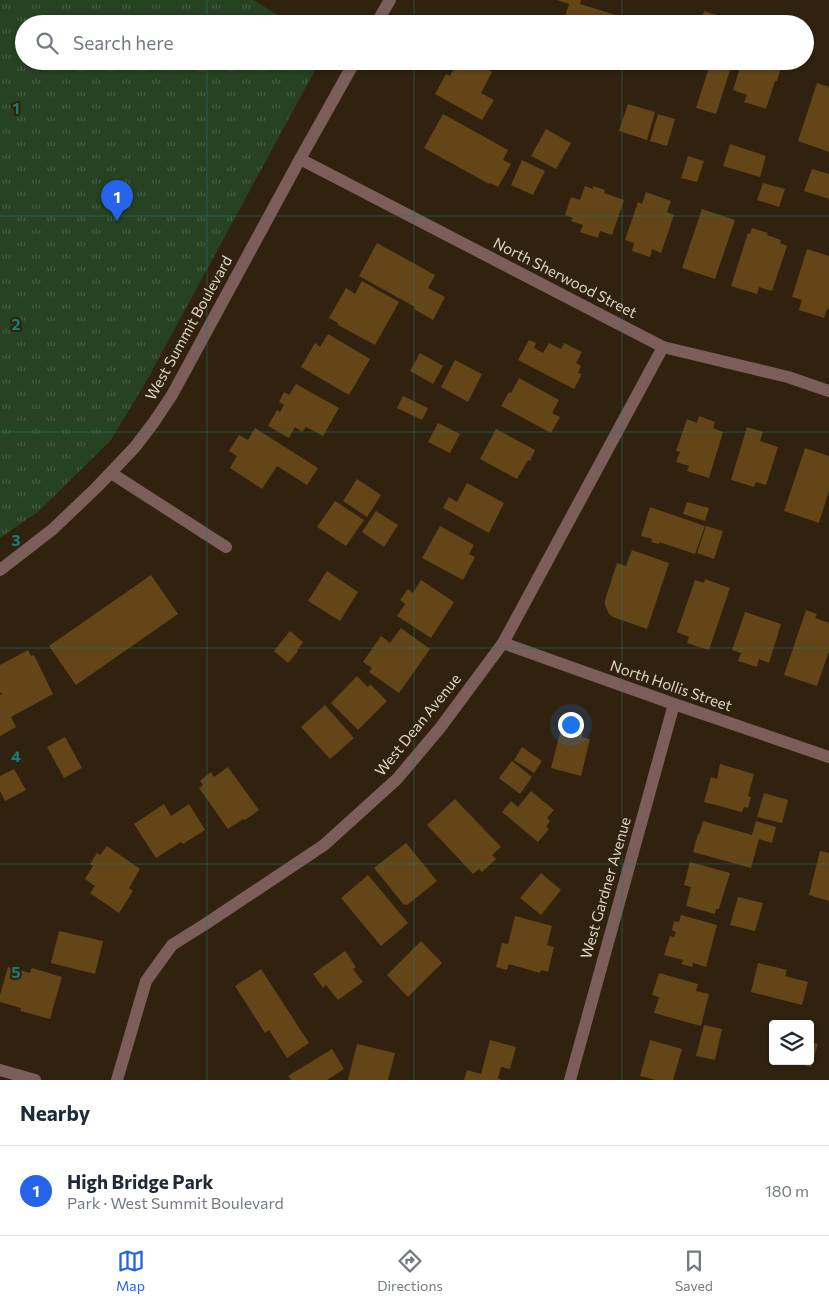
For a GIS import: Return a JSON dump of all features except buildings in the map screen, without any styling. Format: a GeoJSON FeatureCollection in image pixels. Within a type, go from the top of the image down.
{"type":"FeatureCollection","features":[{"type":"Feature","properties":{"kind":"street"},"geometry":{"type":"LineString","coordinates":[[381,15],[390,0]]}},
{"type":"Feature","properties":{"kind":"street","name":"West Summit Boulevard"},"geometry":{"type":"LineString","coordinates":[[0,570],[53,529],[135,447],[154,422],[172,395],[350,70]]}},
{"type":"Feature","properties":{"kind":"street","name":"North Sherwood Street"},"geometry":{"type":"LineString","coordinates":[[300,159],[663,347],[788,377],[829,391]]}},
{"type":"Feature","properties":{"kind":"street","name":"West Dean Avenue"},"geometry":{"type":"LineString","coordinates":[[117,1080],[146,981],[172,945],[324,845],[397,779],[440,728],[503,643],[663,347]]}},
{"type":"Feature","properties":{"kind":"street"},"geometry":{"type":"LineString","coordinates":[[111,472],[226,547]]}},
{"type":"Feature","properties":{"kind":"street","name":"North Hollis Street"},"geometry":{"type":"LineString","coordinates":[[503,643],[829,757]]}},
{"type":"Feature","properties":{"kind":"street","name":"West Gardner Avenue"},"geometry":{"type":"LineString","coordinates":[[570,1080],[674,704]]}},
{"type":"Feature","properties":{"kind":"street"},"geometry":{"type":"LineString","coordinates":[[0,1070],[36,1080]]}},
{"type":"Feature","properties":{"kind":"green space"},"geometry":{"type":"Polygon","coordinates":[[[0,0],[253,0],[278,15],[15,15],[15,70],[315,70],[147,380],[111,440],[39,511],[0,538],[0,0]]]}},
{"type":"Feature","properties":{"kind":"place","name":"High Bridge Park"},"geometry":{"type":"Point","coordinates":[117,221]}}]}
